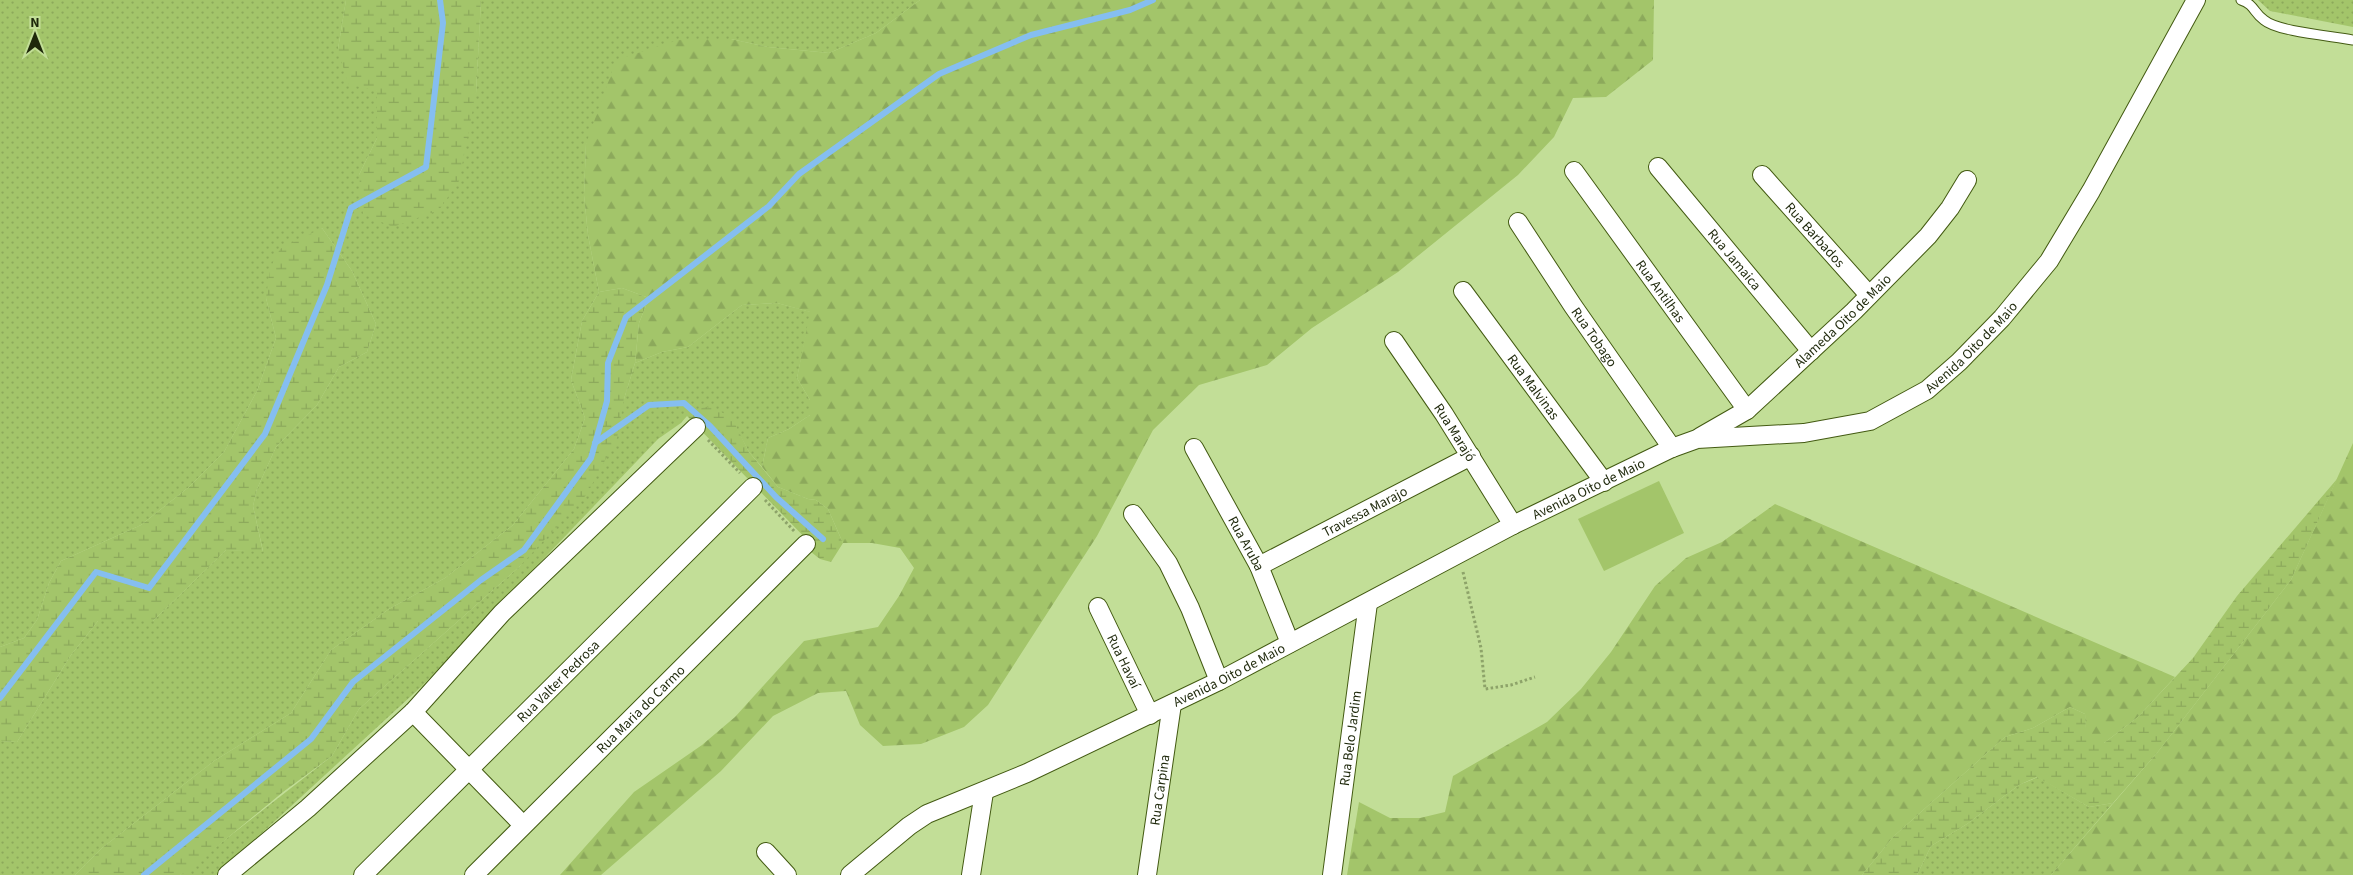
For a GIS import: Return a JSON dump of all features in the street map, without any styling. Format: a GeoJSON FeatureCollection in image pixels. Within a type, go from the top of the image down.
{"type":"FeatureCollection","features":[{"type":"Feature","properties":{"kind":"street","name":"Avenida Oito de Maio"},"geometry":{"type":"LineString","coordinates":[[850,875],[909,826],[927,814],[984,792],[1150,715],[1219,681],[1513,525],[1672,448],[1697,439],[1804,433],[1870,421],[1927,390],[1959,362],[2002,318],[2049,261],[2091,191],[2196,0]]}},
{"type":"Feature","properties":{"kind":"street","name":"Rua Jamaica"},"geometry":{"type":"LineString","coordinates":[[1658,167],[1811,351]]}},
{"type":"Feature","properties":{"kind":"street","name":"Rua Antilhas"},"geometry":{"type":"LineString","coordinates":[[1574,171],[1747,410]]}},
{"type":"Feature","properties":{"kind":"street","name":"Rua Barbados"},"geometry":{"type":"LineString","coordinates":[[1762,175],[1869,295]]}},
{"type":"Feature","properties":{"kind":"street","name":"Alameda Oito de Maio"},"geometry":{"type":"LineString","coordinates":[[1697,439],[1747,410],[1811,351],[1928,236],[1950,208],[1966,180]]}},
{"type":"Feature","properties":{"kind":"street","name":"Rua Tobago"},"geometry":{"type":"LineString","coordinates":[[1518,222],[1573,306],[1672,448]]}},
{"type":"Feature","properties":{"kind":"street","name":"Rua Malvinas"},"geometry":{"type":"LineString","coordinates":[[1464,291],[1604,482]]}},
{"type":"Feature","properties":{"kind":"street","name":"Rua Marajó"},"geometry":{"type":"LineString","coordinates":[[1394,341],[1471,456],[1513,525]]}},
{"type":"Feature","properties":{"kind":"street"},"geometry":{"type":"LineString","coordinates":[[227,875],[308,808],[413,712],[502,613],[696,427]]}},
{"type":"Feature","properties":{"kind":"street","name":"Rua Aruba"},"geometry":{"type":"LineString","coordinates":[[1194,448],[1259,566],[1290,643]]}},
{"type":"Feature","properties":{"kind":"street","name":"Travessa Marajo"},"geometry":{"type":"LineString","coordinates":[[1259,566],[1471,456]]}},
{"type":"Feature","properties":{"kind":"street","name":"Rua Valter Pedrosa"},"geometry":{"type":"LineString","coordinates":[[363,875],[753,487]]}},
{"type":"Feature","properties":{"kind":"street"},"geometry":{"type":"LineString","coordinates":[[1133,514],[1168,563],[1190,608],[1219,681]]}},
{"type":"Feature","properties":{"kind":"street","name":"Rua Maria do Carmo"},"geometry":{"type":"LineString","coordinates":[[474,875],[806,544]]}},
{"type":"Feature","properties":{"kind":"street","name":"Rua Belo Jardim"},"geometry":{"type":"LineString","coordinates":[[1332,875],[1368,603]]}},
{"type":"Feature","properties":{"kind":"street","name":"Rua Havaí"},"geometry":{"type":"LineString","coordinates":[[1098,607],[1150,715]]}},
{"type":"Feature","properties":{"kind":"street","name":"Rua Carpina"},"geometry":{"type":"LineString","coordinates":[[1147,875],[1172,704]]}},
{"type":"Feature","properties":{"kind":"street"},"geometry":{"type":"LineString","coordinates":[[413,712],[470,768],[523,825]]}},
{"type":"Feature","properties":{"kind":"street"},"geometry":{"type":"LineString","coordinates":[[971,875],[984,792]]}},
{"type":"Feature","properties":{"kind":"street"},"geometry":{"type":"LineString","coordinates":[[766,852],[787,875]]}},
{"type":"Feature","properties":{"kind":"lane"},"geometry":{"type":"LineString","coordinates":[[2241,0],[2251,4],[2264,20],[2282,27],[2353,40]]}},
{"type":"Feature","properties":{"kind":"path"},"geometry":{"type":"LineString","coordinates":[[1458,555],[1481,648],[1485,689],[1511,685],[1535,677]]}},
{"type":"Feature","properties":{"kind":"green space"},"geometry":{"type":"Polygon","coordinates":[[[0,0],[346,0],[338,49],[377,91],[377,138],[359,175],[476,93],[481,0],[920,0],[876,33],[829,53],[768,47],[731,39],[586,144],[584,195],[588,235],[599,292],[582,321],[571,380],[585,418],[574,449],[513,525],[445,578],[389,609],[331,650],[291,713],[214,761],[102,848],[75,875],[0,875],[0,741],[17,742],[71,655],[98,621],[153,621],[226,550],[263,551],[253,506],[257,489],[276,447],[317,405],[339,367],[367,352],[376,324],[352,271],[322,228],[266,298],[276,338],[257,391],[224,452],[189,487],[141,525],[61,561],[49,583],[37,620],[24,638],[0,647],[0,0]]]}},
{"type":"Feature","properties":{"kind":"green space"},"geometry":{"type":"Polygon","coordinates":[[[346,0],[481,0],[476,93],[459,181],[439,210],[393,227],[363,214],[359,175],[377,138],[377,91],[348,84],[338,49],[346,0]]]}},
{"type":"Feature","properties":{"kind":"green space"},"geometry":{"type":"Polygon","coordinates":[[[920,0],[1654,0],[1653,60],[1606,97],[1573,98],[1554,137],[1518,175],[1398,272],[1312,328],[1267,365],[1199,385],[1153,430],[1097,536],[988,705],[964,727],[921,744],[883,746],[860,725],[846,691],[818,693],[773,716],[721,771],[601,875],[560,875],[634,792],[702,745],[735,717],[804,641],[878,627],[899,596],[914,568],[900,548],[872,543],[843,543],[828,509],[816,500],[808,499],[778,487],[762,467],[768,438],[789,429],[810,415],[810,400],[797,378],[810,312],[777,303],[742,305],[688,347],[662,352],[635,363],[639,323],[649,298],[622,288],[599,292],[588,235],[584,195],[586,144],[616,60],[678,40],[731,39],[768,47],[829,53],[876,33],[920,0]]]}},
{"type":"Feature","properties":{"kind":"green space"},"geometry":{"type":"Polygon","coordinates":[[[2258,0],[2353,0],[2353,27],[2270,11],[2258,0]]]}},
{"type":"Feature","properties":{"kind":"green space"},"geometry":{"type":"Polygon","coordinates":[[[322,228],[352,271],[376,324],[367,352],[339,367],[317,405],[276,447],[257,489],[253,506],[263,552],[226,550],[153,621],[98,621],[71,655],[17,742],[0,741],[0,647],[24,638],[37,620],[49,583],[61,561],[141,525],[189,487],[224,452],[257,391],[276,338],[266,298],[270,268],[280,249],[322,228]]]}},
{"type":"Feature","properties":{"kind":"green space"},"geometry":{"type":"Polygon","coordinates":[[[622,288],[649,298],[639,323],[635,363],[624,399],[617,438],[587,494],[520,566],[359,709],[332,756],[283,792],[190,869],[180,875],[75,875],[102,848],[214,761],[291,713],[331,650],[389,609],[445,578],[513,525],[574,449],[585,418],[571,380],[582,321],[599,292],[622,288]]]}},
{"type":"Feature","properties":{"kind":"green space"},"geometry":{"type":"Polygon","coordinates":[[[777,303],[811,312],[797,378],[810,400],[810,415],[789,429],[768,438],[762,467],[749,452],[731,418],[687,416],[681,423],[658,439],[422,686],[216,875],[180,875],[332,756],[359,709],[520,566],[624,399],[635,363],[662,352],[688,347],[742,305],[777,303]]]}},
{"type":"Feature","properties":{"kind":"green space"},"geometry":{"type":"Polygon","coordinates":[[[704,407],[714,408],[732,418],[749,452],[778,487],[808,499],[816,500],[828,509],[843,543],[831,562],[820,559],[811,552],[813,546],[687,416],[704,407]]]}},
{"type":"Feature","properties":{"kind":"green space"},"geometry":{"type":"Polygon","coordinates":[[[2353,443],[2353,875],[2051,875],[2157,753],[2291,580],[2353,443]]]}},
{"type":"Feature","properties":{"kind":"green space"},"geometry":{"type":"Polygon","coordinates":[[[2337,479],[2291,580],[2157,753],[2113,803],[2089,807],[2037,777],[2019,785],[1967,824],[1931,846],[1917,875],[1862,875],[1894,836],[2005,737],[2033,728],[2070,707],[2085,714],[2087,743],[2104,743],[2138,717],[2193,658],[2237,596],[2337,479]]]}},
{"type":"Feature","properties":{"kind":"green space"},"geometry":{"type":"Polygon","coordinates":[[[1659,481],[1684,533],[1604,571],[1578,519],[1659,481]]]}},
{"type":"Feature","properties":{"kind":"green space"},"geometry":{"type":"Polygon","coordinates":[[[1775,504],[2175,677],[2138,717],[2104,743],[2086,743],[2085,714],[2070,707],[2033,728],[2005,737],[1894,836],[1862,875],[1347,875],[1359,802],[1390,818],[1420,818],[1445,812],[1453,776],[1547,722],[1581,689],[1611,652],[1655,586],[1686,558],[1722,542],[1775,504]]]}},
{"type":"Feature","properties":{"kind":"green space"},"geometry":{"type":"Polygon","coordinates":[[[2038,777],[2089,807],[2113,803],[2051,875],[1917,875],[1931,846],[1967,824],[2019,785],[2038,777]]]}},
{"type":"Feature","properties":{"kind":"waterway"},"geometry":{"type":"LineString","coordinates":[[0,698],[96,572],[149,588],[265,434],[327,285],[351,208],[426,167],[443,23],[440,0]]}},
{"type":"Feature","properties":{"kind":"waterway"},"geometry":{"type":"LineString","coordinates":[[144,875],[311,739],[353,682],[481,580],[524,550],[591,458],[607,401],[608,363],[626,317],[769,206],[799,174],[939,74],[1031,35],[1130,10],[1153,0]]}},
{"type":"Feature","properties":{"kind":"waterway"},"geometry":{"type":"LineString","coordinates":[[595,443],[649,405],[684,403],[710,426],[776,497],[823,539]]}}]}
